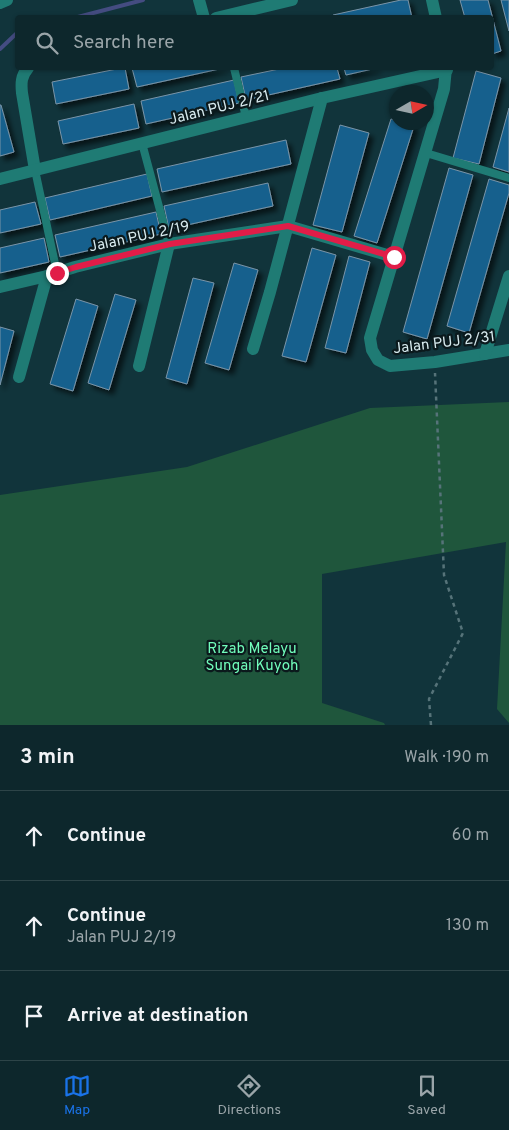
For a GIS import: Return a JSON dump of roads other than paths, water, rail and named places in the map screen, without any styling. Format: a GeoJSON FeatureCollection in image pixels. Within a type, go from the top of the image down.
{"type":"FeatureCollection","features":[{"type":"Feature","properties":{"kind":"street"},"geometry":{"type":"LineString","coordinates":[[0,3],[7,0]]}},
{"type":"Feature","properties":{"kind":"street"},"geometry":{"type":"LineString","coordinates":[[229,15],[292,0]]}},
{"type":"Feature","properties":{"kind":"street"},"geometry":{"type":"LineString","coordinates":[[432,0],[435,15]]}},
{"type":"Feature","properties":{"kind":"street"},"geometry":{"type":"LineString","coordinates":[[200,2],[203,15]]}},
{"type":"Feature","properties":{"kind":"street"},"geometry":{"type":"LineString","coordinates":[[25,70],[21,82],[34,170]]}},
{"type":"Feature","properties":{"kind":"street","name":"Jalan PUJ 2/21"},"geometry":{"type":"LineString","coordinates":[[0,179],[442,70]]}},
{"type":"Feature","properties":{"kind":"street"},"geometry":{"type":"LineString","coordinates":[[288,226],[394,257],[444,89],[446,70]]}},
{"type":"Feature","properties":{"kind":"street"},"geometry":{"type":"LineString","coordinates":[[253,350],[322,98]]}},
{"type":"Feature","properties":{"kind":"street","name":"Jalan PUJ 2/19"},"geometry":{"type":"LineString","coordinates":[[0,286],[170,244],[288,226]]}},
{"type":"Feature","properties":{"kind":"street"},"geometry":{"type":"LineString","coordinates":[[139,366],[170,244]]}},
{"type":"Feature","properties":{"kind":"street","name":"Jalan PUJ 2/31"},"geometry":{"type":"LineString","coordinates":[[394,257],[370,338],[372,350],[378,360],[390,366],[435,362],[509,350]]}},
{"type":"Feature","properties":{"kind":"street"},"geometry":{"type":"LineString","coordinates":[[19,377],[52,274]]}},
{"type":"Feature","properties":{"kind":"street"},"geometry":{"type":"LineString","coordinates":[[485,354],[509,276]]}},
{"type":"Feature","properties":{"kind":"lane"},"geometry":{"type":"LineString","coordinates":[[234,70],[246,117]]}},
{"type":"Feature","properties":{"kind":"lane"},"geometry":{"type":"LineString","coordinates":[[142,143],[170,244]]}},
{"type":"Feature","properties":{"kind":"lane"},"geometry":{"type":"LineString","coordinates":[[426,153],[509,178]]}},
{"type":"Feature","properties":{"kind":"lane"},"geometry":{"type":"LineString","coordinates":[[34,170],[52,274]]}},
{"type":"Feature","properties":{"kind":"waterway"},"geometry":{"type":"LineString","coordinates":[[86,15],[143,0]]}},
{"type":"Feature","properties":{"kind":"waterway"},"geometry":{"type":"LineString","coordinates":[[0,49],[15,35]]}},
{"type":"Feature","properties":{"kind":"park label","name":"Rizab Melayu Sungai Kuyoh"},"geometry":{"type":"Point","coordinates":[252,656]}}]}
